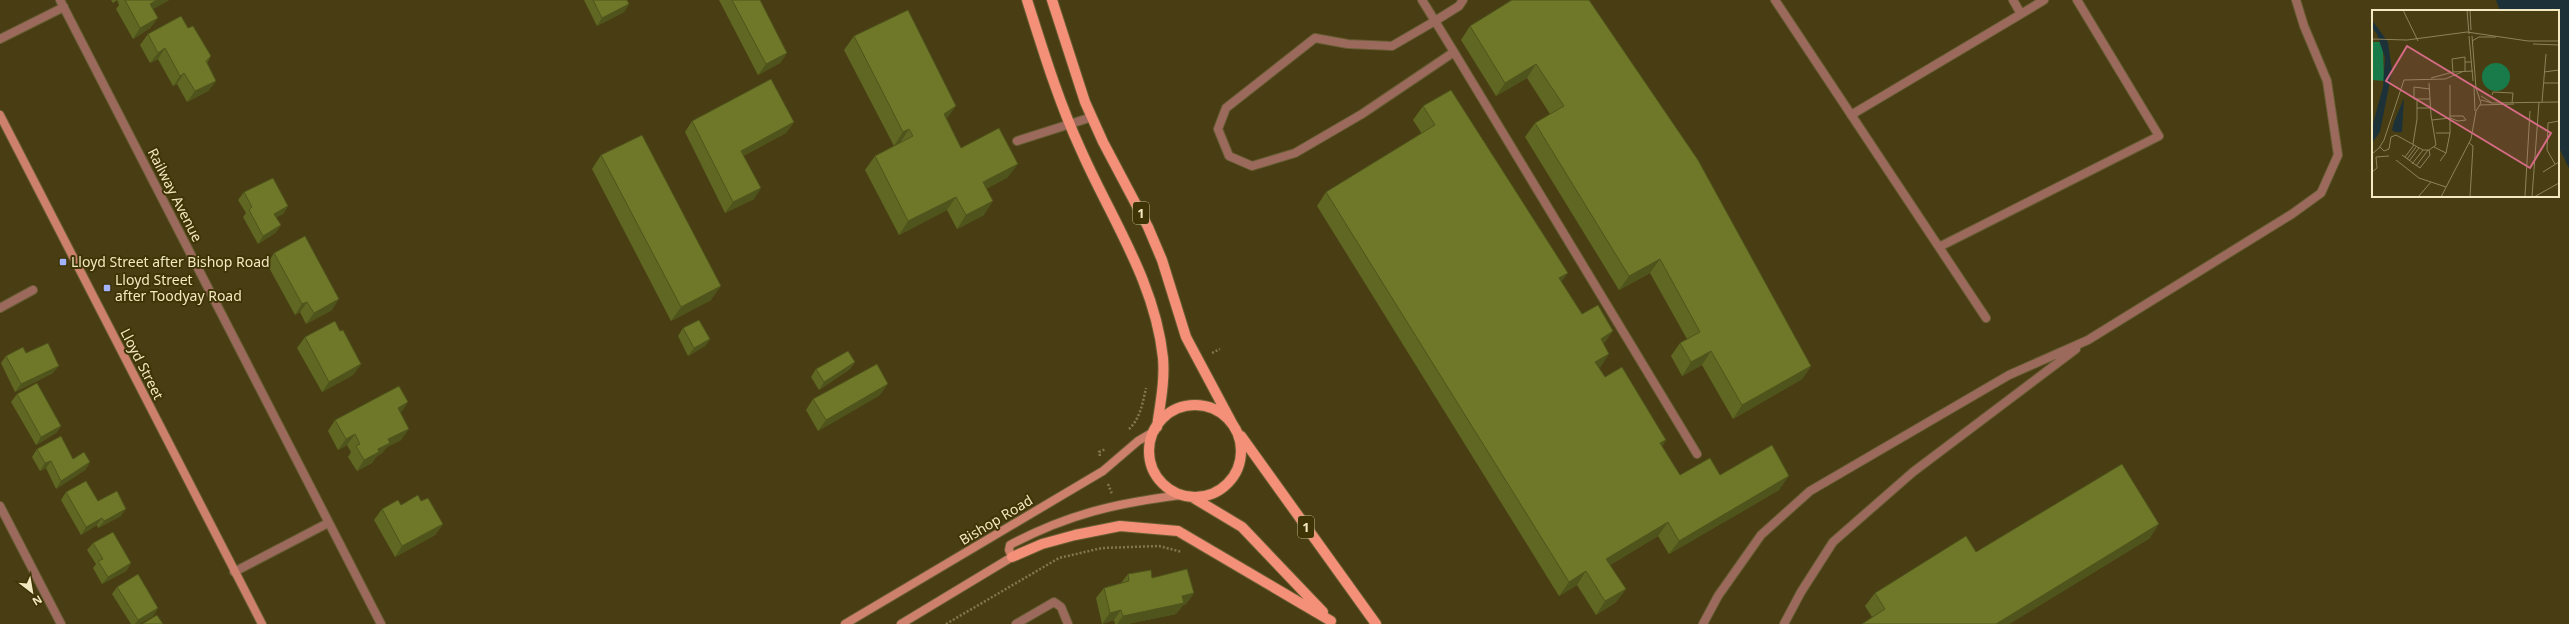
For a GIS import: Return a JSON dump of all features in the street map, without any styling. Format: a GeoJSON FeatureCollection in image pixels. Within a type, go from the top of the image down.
{"type":"FeatureCollection","features":[{"type":"Feature","properties":{"kind":"main road","name":"1"},"geometry":{"type":"LineString","coordinates":[[1027,0],[1053,84],[1070,124],[1137,264],[1158,325],[1163,359],[1163,388],[1156,429],[1150,450],[1153,469],[1164,485],[1181,495],[1192,497],[1211,494],[1227,484],[1234,476],[1238,468],[1241,448],[1234,427],[1218,412],[1199,406],[1180,408],[1167,416],[1156,429]]}},
{"type":"Feature","properties":{"kind":"main road","name":"1"},"geometry":{"type":"LineString","coordinates":[[1052,0],[1068,57],[1092,117],[1148,227],[1162,260],[1186,337],[1234,427],[1376,624]]}},
{"type":"Feature","properties":{"kind":"main road","name":"1"},"geometry":{"type":"LineString","coordinates":[[1192,497],[1242,527],[1333,622]]}},
{"type":"Feature","properties":{"kind":"main road"},"geometry":{"type":"LineString","coordinates":[[1012,557],[1049,542],[1120,526],[1178,531],[1333,622]]}},
{"type":"Feature","properties":{"kind":"street"},"geometry":{"type":"LineString","coordinates":[[1422,0],[1697,454]]}},
{"type":"Feature","properties":{"kind":"street"},"geometry":{"type":"LineString","coordinates":[[1454,52],[1362,114],[1295,153],[1252,166],[1229,156],[1218,129],[1226,108],[1315,38],[1348,44],[1392,46],[1459,6],[1463,0]]}},
{"type":"Feature","properties":{"kind":"street"},"geometry":{"type":"LineString","coordinates":[[1775,0],[1986,318]]}},
{"type":"Feature","properties":{"kind":"street"},"geometry":{"type":"LineString","coordinates":[[2013,0],[2021,14]]}},
{"type":"Feature","properties":{"kind":"street"},"geometry":{"type":"LineString","coordinates":[[1851,115],[2044,0]]}},
{"type":"Feature","properties":{"kind":"street"},"geometry":{"type":"LineString","coordinates":[[1939,247],[2159,136],[2077,0]]}},
{"type":"Feature","properties":{"kind":"street"},"geometry":{"type":"LineString","coordinates":[[1784,624],[1801,592],[1833,542],[1913,472],[2088,340],[2292,214],[2321,194],[2338,155],[2326,81],[2304,26],[2296,0]]}},
{"type":"Feature","properties":{"kind":"street","name":"Railway Avenue"},"geometry":{"type":"LineString","coordinates":[[0,39],[62,4],[328,524],[381,624]]}},
{"type":"Feature","properties":{"kind":"street","name":"Lloyd Street"},"geometry":{"type":"LineString","coordinates":[[0,115],[262,624]]}},
{"type":"Feature","properties":{"kind":"street"},"geometry":{"type":"LineString","coordinates":[[1017,141],[1092,117]]}},
{"type":"Feature","properties":{"kind":"street"},"geometry":{"type":"LineString","coordinates":[[0,308],[33,290]]}},
{"type":"Feature","properties":{"kind":"street"},"geometry":{"type":"LineString","coordinates":[[1703,624],[1718,596],[1761,535],[1810,491],[2009,375],[2088,340]]}},
{"type":"Feature","properties":{"kind":"street","name":"Bishop Road"},"geometry":{"type":"LineString","coordinates":[[845,624],[1103,472],[1138,441],[1156,429]]}},
{"type":"Feature","properties":{"kind":"street","name":"Bishop Road"},"geometry":{"type":"LineString","coordinates":[[1012,557],[1009,550],[1010,545],[1060,520],[1115,505],[1181,495]]}},
{"type":"Feature","properties":{"kind":"street"},"geometry":{"type":"LineString","coordinates":[[0,506],[61,624]]}},
{"type":"Feature","properties":{"kind":"street"},"geometry":{"type":"LineString","coordinates":[[234,572],[328,524]]}},
{"type":"Feature","properties":{"kind":"street"},"geometry":{"type":"LineString","coordinates":[[901,624],[1012,557]]}},
{"type":"Feature","properties":{"kind":"street"},"geometry":{"type":"LineString","coordinates":[[1016,624],[1054,602],[1061,607],[1068,624]]}},
{"type":"Feature","properties":{"kind":"path"},"geometry":{"type":"LineString","coordinates":[[946,624],[1060,558],[1102,548],[1159,546],[1188,553]]}},
{"type":"Feature","properties":{"kind":"water"},"geometry":{"type":"Polygon","coordinates":[[[2496,0],[2569,0],[2569,168],[2559,148],[2559,10],[2500,10],[2496,0]]]}},
{"type":"Feature","properties":{"kind":"building"},"geometry":{"type":"Polygon","coordinates":[[[125,0],[157,0],[150,4],[158,18],[140,28],[125,0]]]}},
{"type":"Feature","properties":{"kind":"building"},"geometry":{"type":"Polygon","coordinates":[[[593,0],[627,0],[629,4],[602,18],[593,0]]]}},
{"type":"Feature","properties":{"kind":"building"},"geometry":{"type":"Polygon","coordinates":[[[732,0],[760,0],[787,53],[766,64],[732,0]]]}},
{"type":"Feature","properties":{"kind":"building"},"geometry":{"type":"Polygon","coordinates":[[[1512,0],[1589,0],[1698,160],[1811,366],[1742,405],[1711,351],[1691,362],[1680,343],[1700,332],[1660,259],[1629,276],[1535,123],[1564,106],[1536,64],[1505,83],[1470,26],[1512,0]]]}},
{"type":"Feature","properties":{"kind":"building"},"geometry":{"type":"Polygon","coordinates":[[[908,10],[956,106],[944,114],[961,148],[999,128],[1018,164],[983,182],[993,201],[966,215],[956,197],[908,221],[875,156],[913,136],[909,129],[903,132],[854,36],[908,10]]]}},
{"type":"Feature","properties":{"kind":"building"},"geometry":{"type":"Polygon","coordinates":[[[181,16],[188,28],[193,26],[211,56],[206,61],[216,81],[195,91],[184,73],[180,76],[165,48],[158,53],[148,34],[181,16]]]}},
{"type":"Feature","properties":{"kind":"building"},"geometry":{"type":"Polygon","coordinates":[[[771,79],[794,122],[741,151],[761,188],[733,202],[692,121],[771,79]]]}},
{"type":"Feature","properties":{"kind":"building"},"geometry":{"type":"Polygon","coordinates":[[[1451,90],[1568,273],[1559,278],[1582,314],[1598,305],[1613,331],[1601,339],[1609,354],[1595,362],[1605,377],[1622,367],[1666,440],[1660,443],[1680,475],[1710,458],[1720,475],[1772,445],[1789,476],[1679,541],[1668,522],[1606,559],[1626,589],[1605,601],[1586,571],[1569,582],[1326,192],[1435,125],[1423,106],[1451,90]]]}},
{"type":"Feature","properties":{"kind":"building"},"geometry":{"type":"Polygon","coordinates":[[[642,135],[721,286],[681,307],[601,155],[642,135]]]}},
{"type":"Feature","properties":{"kind":"building"},"geometry":{"type":"Polygon","coordinates":[[[273,178],[288,206],[274,214],[281,225],[263,236],[249,210],[252,207],[244,192],[273,178]]]}},
{"type":"Feature","properties":{"kind":"building"},"geometry":{"type":"Polygon","coordinates":[[[305,236],[339,299],[314,313],[307,302],[302,304],[274,253],[305,236]]]}},
{"type":"Feature","properties":{"kind":"building"},"geometry":{"type":"Polygon","coordinates":[[[699,320],[710,339],[694,348],[683,328],[699,320]]]}},
{"type":"Feature","properties":{"kind":"building"},"geometry":{"type":"Polygon","coordinates":[[[335,321],[340,331],[343,330],[361,364],[329,382],[305,337],[335,321]]]}},
{"type":"Feature","properties":{"kind":"building"},"geometry":{"type":"Polygon","coordinates":[[[48,343],[59,366],[21,384],[6,356],[23,347],[26,353],[48,343]]]}},
{"type":"Feature","properties":{"kind":"building"},"geometry":{"type":"Polygon","coordinates":[[[848,351],[855,362],[824,382],[816,369],[848,351]]]}},
{"type":"Feature","properties":{"kind":"building"},"geometry":{"type":"Polygon","coordinates":[[[877,364],[888,384],[826,420],[813,399],[877,364]]]}},
{"type":"Feature","properties":{"kind":"building"},"geometry":{"type":"Polygon","coordinates":[[[37,383],[61,426],[41,437],[17,394],[37,383]]]}},
{"type":"Feature","properties":{"kind":"building"},"geometry":{"type":"Polygon","coordinates":[[[399,386],[408,402],[398,408],[409,429],[388,439],[390,443],[378,449],[379,452],[364,460],[356,446],[360,444],[355,434],[346,439],[335,420],[399,386]]]}},
{"type":"Feature","properties":{"kind":"building"},"geometry":{"type":"Polygon","coordinates":[[[61,436],[73,459],[84,452],[90,462],[61,481],[51,461],[45,463],[37,449],[61,436]]]}},
{"type":"Feature","properties":{"kind":"building"},"geometry":{"type":"Polygon","coordinates":[[[2122,464],[2159,524],[1996,624],[1862,624],[1885,609],[1875,593],[1966,536],[1976,552],[2122,464]]]}},
{"type":"Feature","properties":{"kind":"building"},"geometry":{"type":"Polygon","coordinates":[[[86,481],[98,501],[117,491],[126,509],[104,521],[102,518],[86,527],[66,492],[86,481]]]}},
{"type":"Feature","properties":{"kind":"building"},"geometry":{"type":"Polygon","coordinates":[[[418,495],[421,501],[428,498],[443,524],[402,546],[382,509],[398,500],[401,505],[418,495]]]}},
{"type":"Feature","properties":{"kind":"building"},"geometry":{"type":"Polygon","coordinates":[[[113,532],[131,563],[108,577],[98,561],[103,559],[93,543],[113,532]]]}},
{"type":"Feature","properties":{"kind":"building"},"geometry":{"type":"Polygon","coordinates":[[[1187,569],[1194,593],[1182,596],[1184,603],[1123,616],[1121,610],[1110,613],[1104,588],[1129,581],[1128,574],[1151,570],[1152,578],[1187,569]]]}},
{"type":"Feature","properties":{"kind":"building"},"geometry":{"type":"Polygon","coordinates":[[[138,574],[158,608],[138,620],[117,587],[138,574]]]}},
{"type":"Feature","properties":{"kind":"building"},"geometry":{"type":"Polygon","coordinates":[[[157,615],[163,624],[142,624],[157,615]]]}},
{"type":"Feature","properties":{"kind":"place","name":"Lloyd Street after Bishop Road"},"geometry":{"type":"Point","coordinates":[63,262]}},
{"type":"Feature","properties":{"kind":"place","name":"Lloyd Street after Toodyay Road"},"geometry":{"type":"Point","coordinates":[107,288]}}]}
